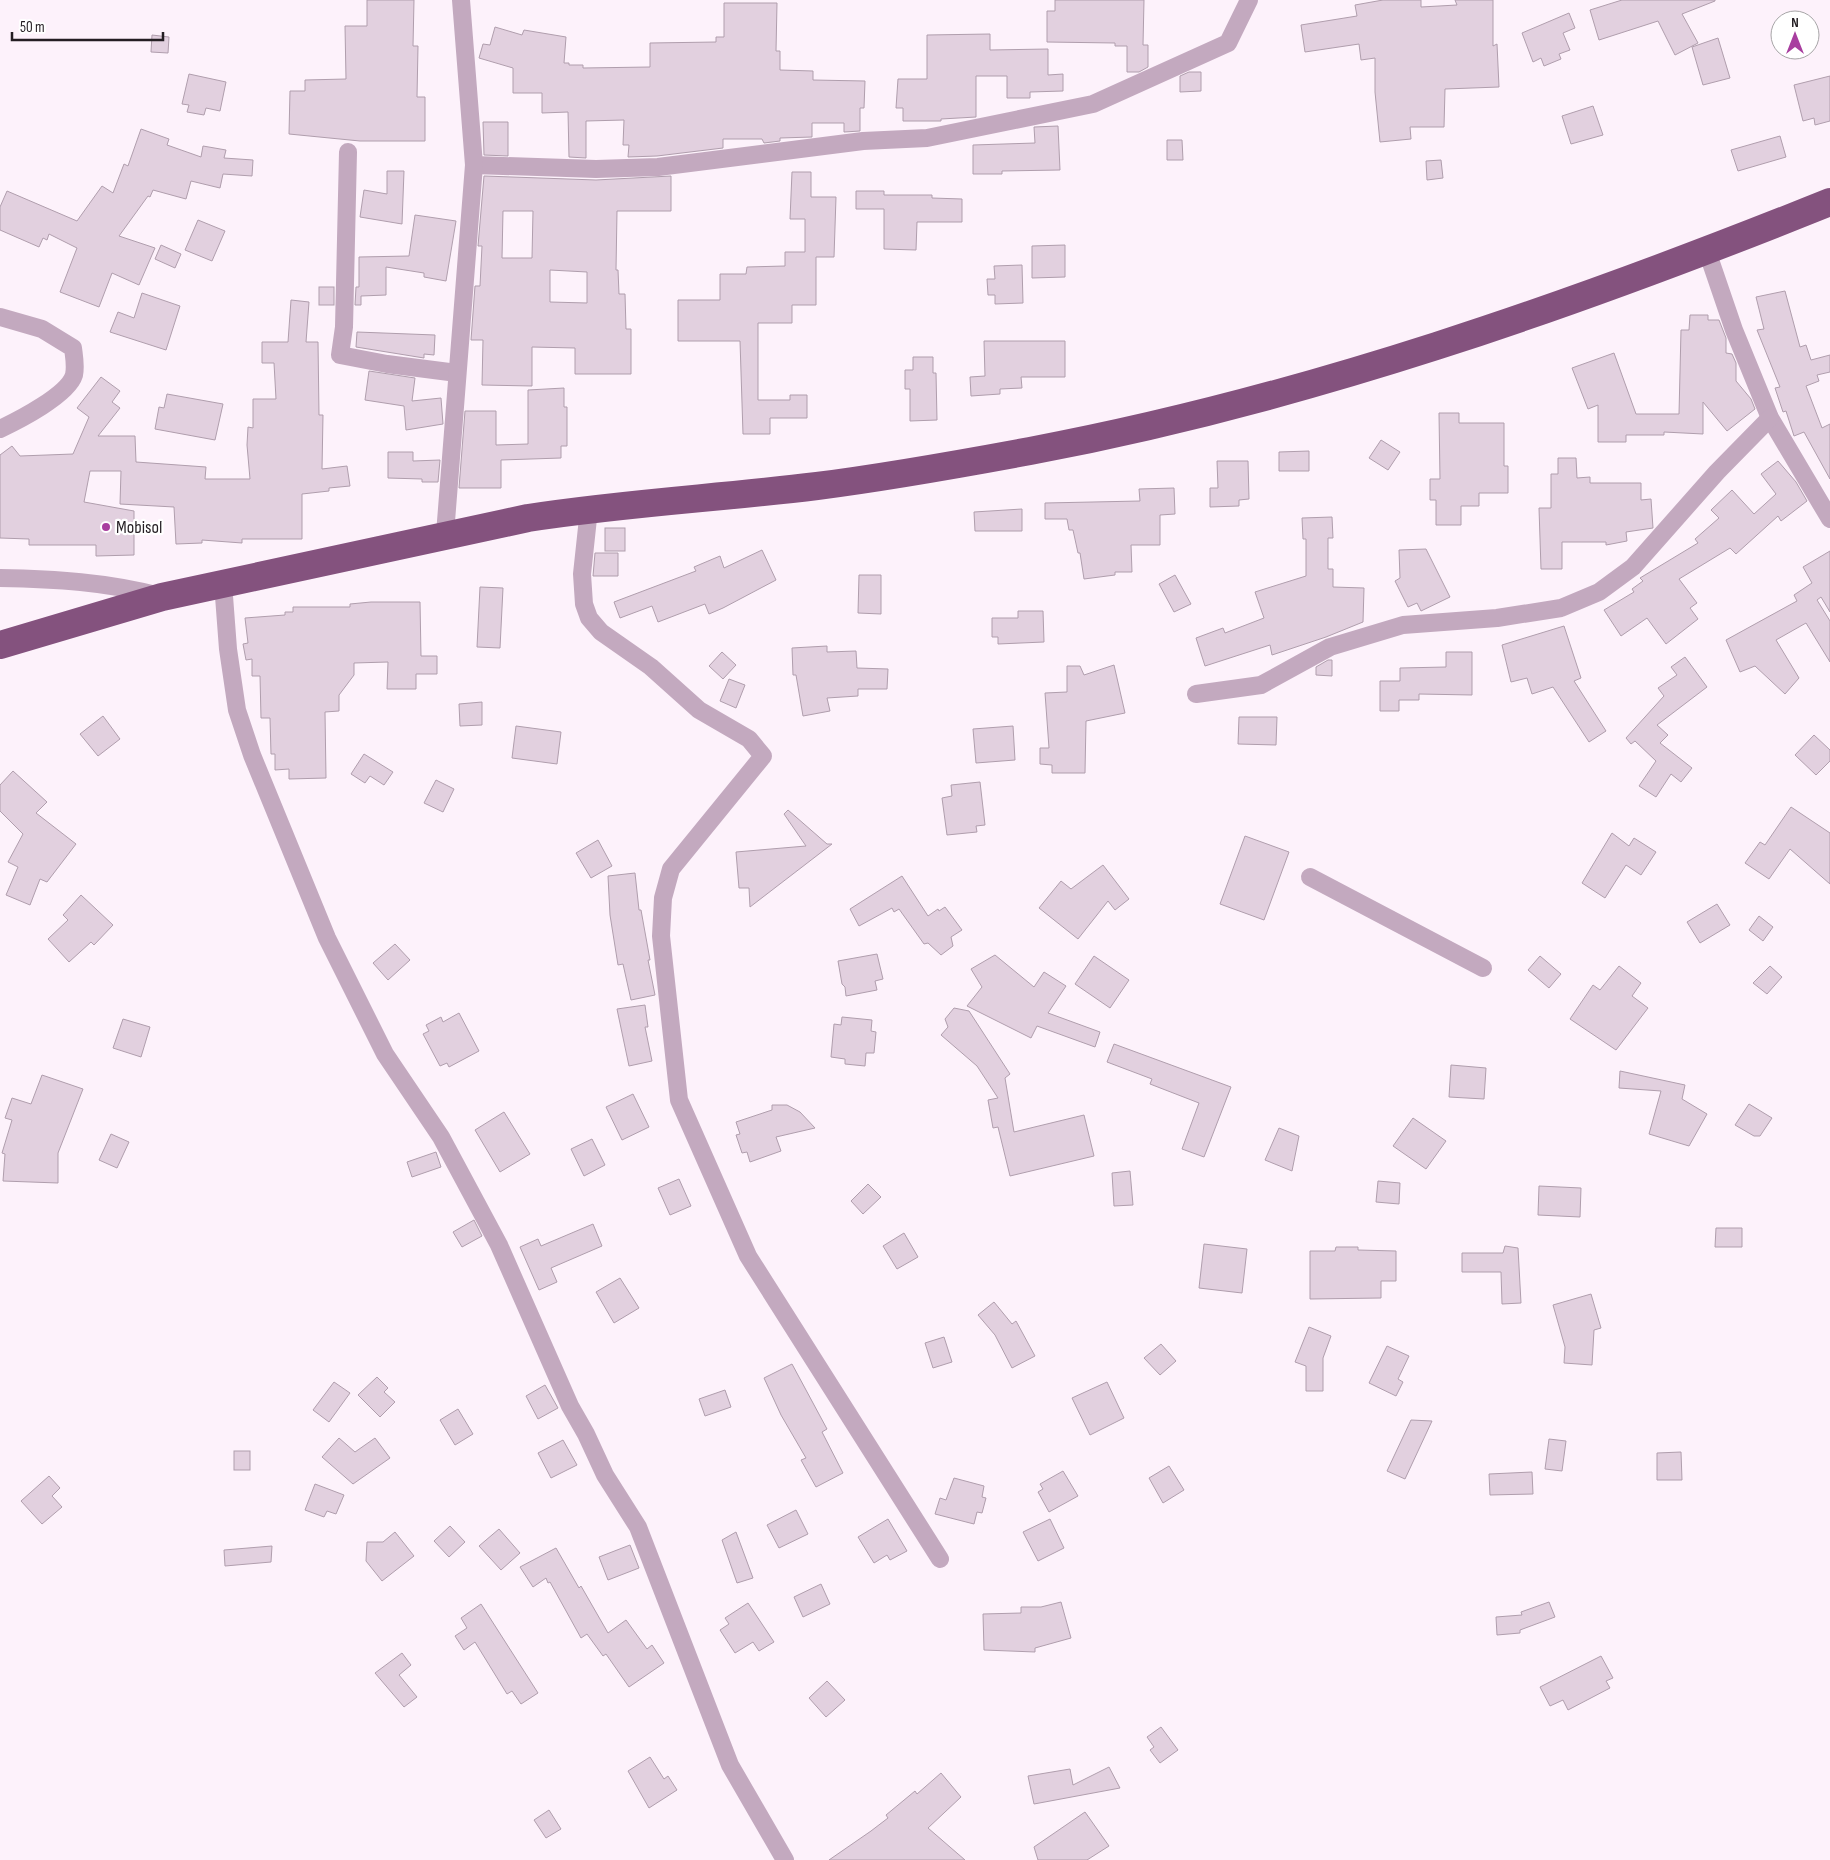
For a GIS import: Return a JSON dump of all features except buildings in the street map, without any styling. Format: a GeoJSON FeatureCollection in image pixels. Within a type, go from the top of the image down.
{"type":"FeatureCollection","features":[{"type":"Feature","properties":{"kind":"highway"},"geometry":{"type":"LineString","coordinates":[[0,645],[162,597],[445,534],[588,509],[818,486],[1032,451],[1213,411],[1462,339],[1707,251],[1830,202]]}},
{"type":"Feature","properties":{"kind":"street"},"geometry":{"type":"LineString","coordinates":[[445,534],[461,312],[469,250],[474,165],[461,0]]}},
{"type":"Feature","properties":{"kind":"street"},"geometry":{"type":"LineString","coordinates":[[474,165],[596,169],[658,167],[863,141],[928,138],[1005,120],[1048,114],[1093,104],[1228,43],[1249,0]]}},
{"type":"Feature","properties":{"kind":"street"},"geometry":{"type":"LineString","coordinates":[[348,152],[344,327],[340,355],[457,373]]}},
{"type":"Feature","properties":{"kind":"street"},"geometry":{"type":"LineString","coordinates":[[1707,251],[1734,330],[1770,418],[1830,519]]}},
{"type":"Feature","properties":{"kind":"street"},"geometry":{"type":"LineString","coordinates":[[0,318],[42,329],[73,348],[75,360],[74,375],[66,388],[18,420],[0,429]]}},
{"type":"Feature","properties":{"kind":"street"},"geometry":{"type":"LineString","coordinates":[[1196,694],[1261,685],[1330,647],[1403,625],[1497,618],[1561,608],[1599,592],[1633,567],[1717,472],[1770,418]]}},
{"type":"Feature","properties":{"kind":"street"},"geometry":{"type":"LineString","coordinates":[[588,509],[582,574],[584,604],[589,618],[601,632],[650,667],[699,710],[749,739],[763,756],[671,869],[663,898],[661,936],[680,1100],[748,1256],[940,1559]]}},
{"type":"Feature","properties":{"kind":"street"},"geometry":{"type":"LineString","coordinates":[[0,578],[84,581],[126,587],[162,597]]}},
{"type":"Feature","properties":{"kind":"street"},"geometry":{"type":"LineString","coordinates":[[223,583],[228,649],[237,710],[252,755],[327,938],[385,1054],[441,1137],[498,1245],[570,1406],[586,1434],[605,1475],[638,1527],[730,1765],[785,1860]]}},
{"type":"Feature","properties":{"kind":"street"},"geometry":{"type":"LineString","coordinates":[[1310,877],[1483,968]]}},
{"type":"Feature","properties":{"kind":"place","name":"Mobisol"},"geometry":{"type":"Point","coordinates":[106,527]}}]}
